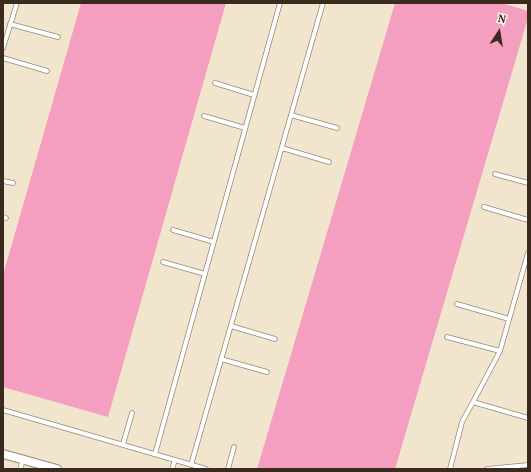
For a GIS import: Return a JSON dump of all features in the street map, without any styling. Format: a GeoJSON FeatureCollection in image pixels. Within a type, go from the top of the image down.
{"type":"FeatureCollection","features":[{"type":"Feature","properties":{"kind":"street"},"geometry":{"type":"LineString","coordinates":[[3,454],[57,469]]}},
{"type":"Feature","properties":{"kind":"lane"},"geometry":{"type":"LineString","coordinates":[[3,48],[17,3]]}},
{"type":"Feature","properties":{"kind":"lane"},"geometry":{"type":"LineString","coordinates":[[155,454],[280,3]]}},
{"type":"Feature","properties":{"kind":"lane"},"geometry":{"type":"LineString","coordinates":[[191,464],[323,3]]}},
{"type":"Feature","properties":{"kind":"lane"},"geometry":{"type":"LineString","coordinates":[[10,24],[58,38]]}},
{"type":"Feature","properties":{"kind":"lane"},"geometry":{"type":"LineString","coordinates":[[3,58],[47,71]]}},
{"type":"Feature","properties":{"kind":"lane"},"geometry":{"type":"LineString","coordinates":[[215,84],[254,95]]}},
{"type":"Feature","properties":{"kind":"lane"},"geometry":{"type":"LineString","coordinates":[[291,115],[337,128]]}},
{"type":"Feature","properties":{"kind":"lane"},"geometry":{"type":"LineString","coordinates":[[204,116],[245,128]]}},
{"type":"Feature","properties":{"kind":"lane"},"geometry":{"type":"LineString","coordinates":[[282,148],[329,162]]}},
{"type":"Feature","properties":{"kind":"lane"},"geometry":{"type":"LineString","coordinates":[[495,174],[528,183]]}},
{"type":"Feature","properties":{"kind":"lane"},"geometry":{"type":"LineString","coordinates":[[3,181],[13,183]]}},
{"type":"Feature","properties":{"kind":"lane"},"geometry":{"type":"LineString","coordinates":[[484,207],[528,220]]}},
{"type":"Feature","properties":{"kind":"lane"},"geometry":{"type":"LineString","coordinates":[[173,230],[214,242]]}},
{"type":"Feature","properties":{"kind":"lane"},"geometry":{"type":"LineString","coordinates":[[450,469],[462,422],[500,351],[528,253]]}},
{"type":"Feature","properties":{"kind":"lane"},"geometry":{"type":"LineString","coordinates":[[163,262],[205,274]]}},
{"type":"Feature","properties":{"kind":"lane"},"geometry":{"type":"LineString","coordinates":[[457,304],[509,319]]}},
{"type":"Feature","properties":{"kind":"lane"},"geometry":{"type":"LineString","coordinates":[[231,326],[275,339]]}},
{"type":"Feature","properties":{"kind":"lane"},"geometry":{"type":"LineString","coordinates":[[447,337],[500,351]]}},
{"type":"Feature","properties":{"kind":"lane"},"geometry":{"type":"LineString","coordinates":[[221,359],[267,372]]}},
{"type":"Feature","properties":{"kind":"lane"},"geometry":{"type":"LineString","coordinates":[[473,402],[528,418]]}},
{"type":"Feature","properties":{"kind":"lane"},"geometry":{"type":"LineString","coordinates":[[3,410],[206,469]]}},
{"type":"Feature","properties":{"kind":"lane"},"geometry":{"type":"LineString","coordinates":[[123,444],[132,413]]}},
{"type":"Feature","properties":{"kind":"lane"},"geometry":{"type":"LineString","coordinates":[[228,469],[234,447]]}},
{"type":"Feature","properties":{"kind":"lane"},"geometry":{"type":"LineString","coordinates":[[20,469],[23,459]]}},
{"type":"Feature","properties":{"kind":"lane"},"geometry":{"type":"LineString","coordinates":[[172,469],[175,460]]}},
{"type":"Feature","properties":{"kind":"lane"},"geometry":{"type":"LineString","coordinates":[[487,469],[528,466]]}},
{"type":"Feature","properties":{"kind":"building"},"geometry":{"type":"Polygon","coordinates":[[[81,3],[226,3],[108,417],[3,387],[3,275],[81,3]]]}},
{"type":"Feature","properties":{"kind":"building"},"geometry":{"type":"Polygon","coordinates":[[[395,3],[502,3],[528,11],[528,18],[395,469],[257,469],[395,3]]]}}]}
